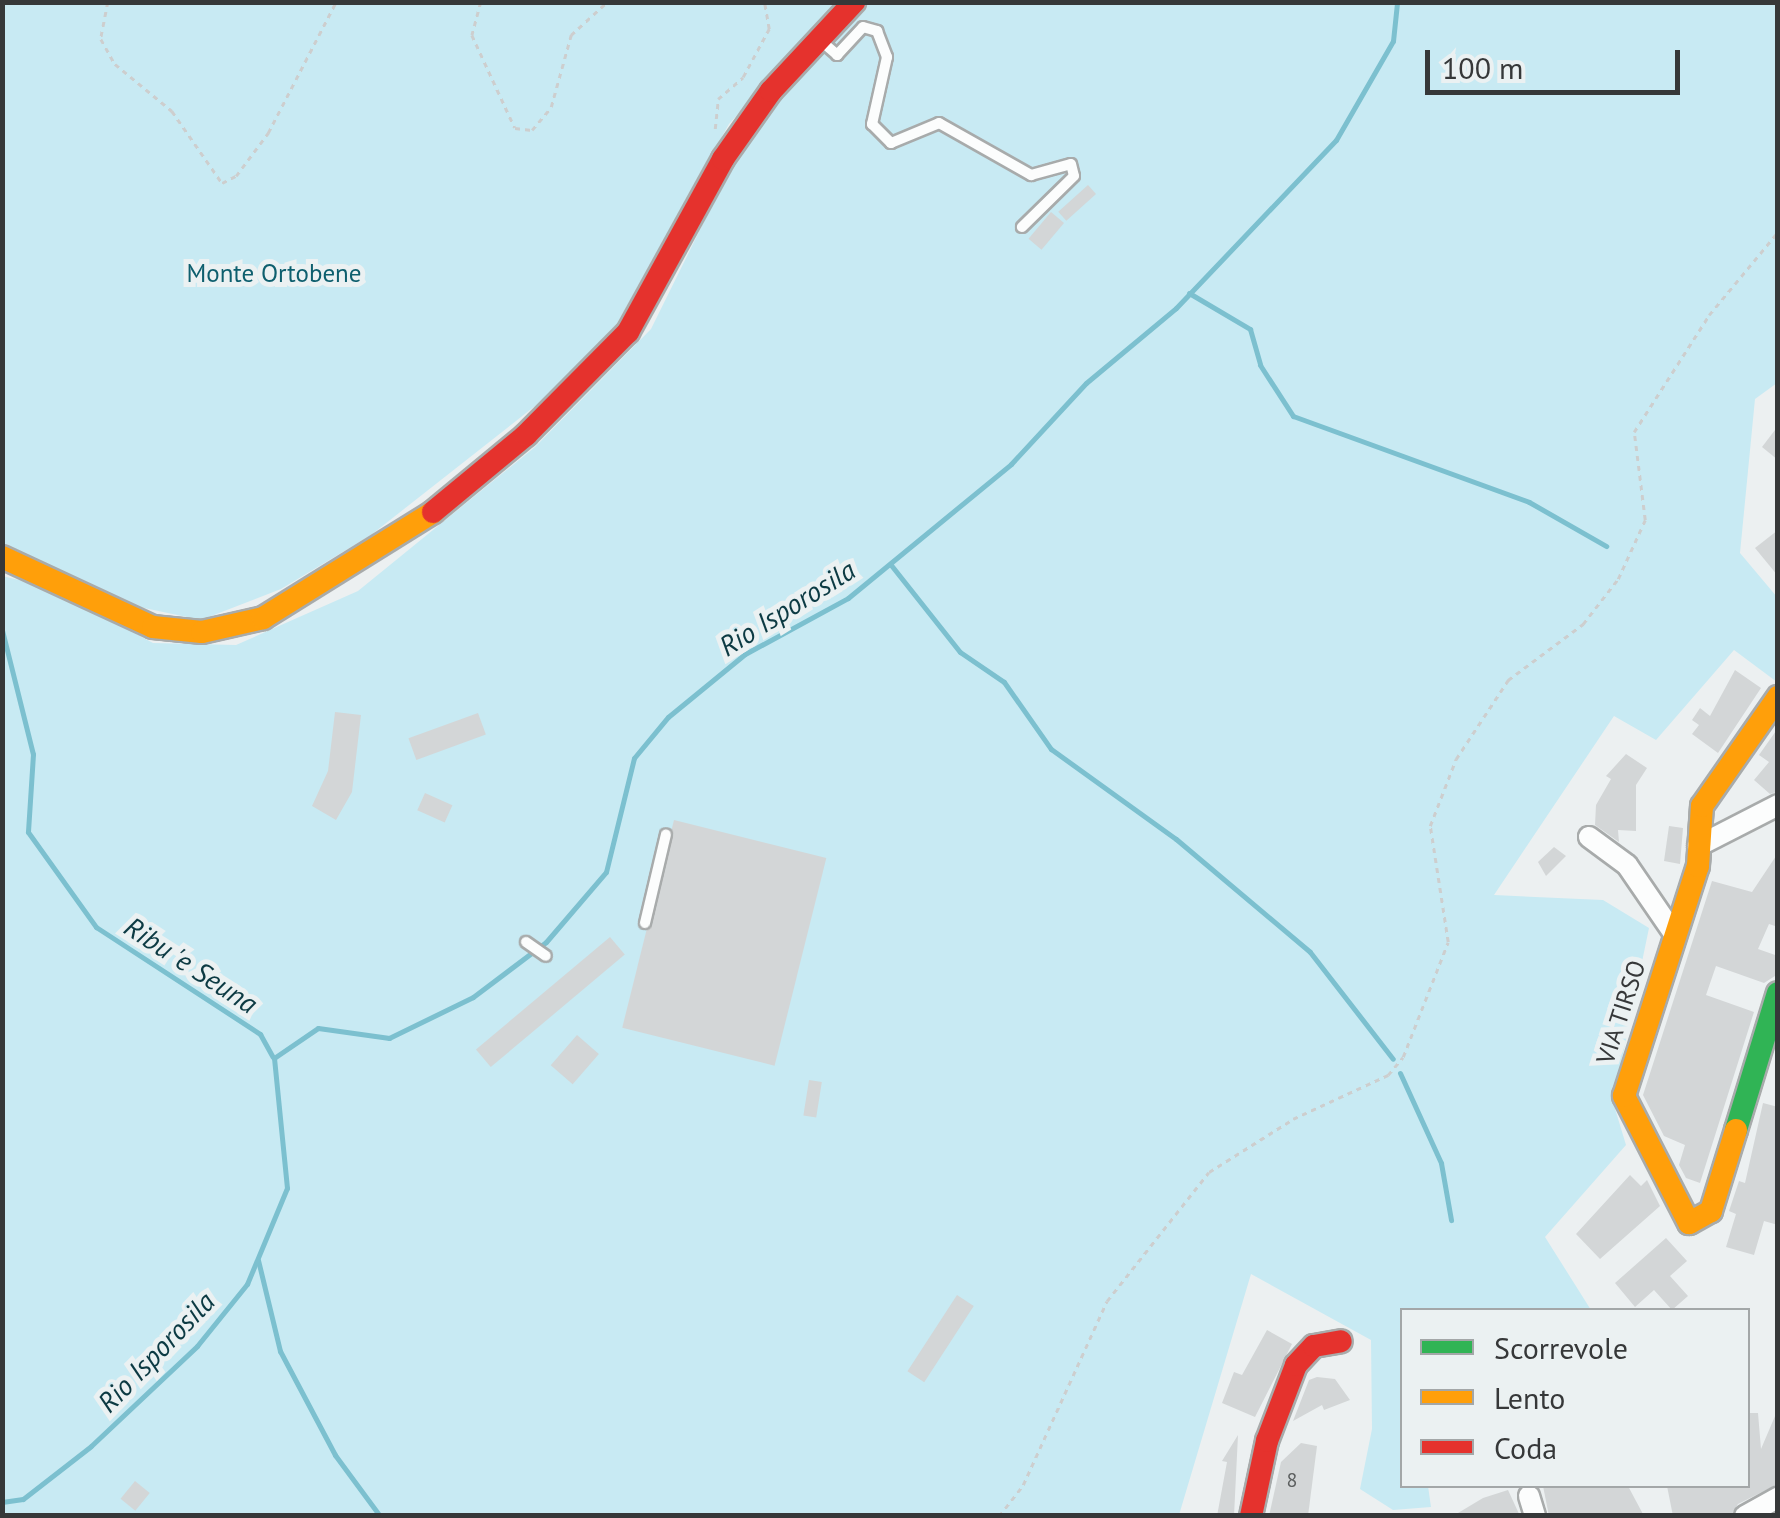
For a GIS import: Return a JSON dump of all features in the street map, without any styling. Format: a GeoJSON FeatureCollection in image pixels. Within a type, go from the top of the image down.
{"type":"FeatureCollection","features":[{"type":"Feature","properties":{"kind":"main road"},"geometry":{"type":"LineString","coordinates":[[2,557],[152,627],[202,632],[264,618],[437,510],[607,358],[643,308],[723,159],[770,91],[854,2]]}},
{"type":"Feature","properties":{"kind":"main road","name":"VIA TIRSO"},"geometry":{"type":"LineString","coordinates":[[1778,697],[1702,806],[1698,846],[1624,1096],[1690,1223],[1711,1211],[1778,993]]}},
{"type":"Feature","properties":{"kind":"main road"},"geometry":{"type":"LineString","coordinates":[[1252,1516],[1267,1441],[1296,1365],[1314,1346],[1341,1341]]}},
{"type":"Feature","properties":{"kind":"street"},"geometry":{"type":"LineString","coordinates":[[1698,846],[1778,804]]}},
{"type":"Feature","properties":{"kind":"street"},"geometry":{"type":"LineString","coordinates":[[1589,837],[1627,865],[1674,935]]}},
{"type":"Feature","properties":{"kind":"street"},"geometry":{"type":"LineString","coordinates":[[1745,1516],[1778,1498]]}},
{"type":"Feature","properties":{"kind":"lane"},"geometry":{"type":"LineString","coordinates":[[819,39],[837,55],[862,27],[884,41],[888,57],[872,124],[891,142],[939,124],[1032,176],[1072,164],[1074,176],[1022,227]]}},
{"type":"Feature","properties":{"kind":"lane"},"geometry":{"type":"LineString","coordinates":[[645,923],[666,834]]}},
{"type":"Feature","properties":{"kind":"lane"},"geometry":{"type":"LineString","coordinates":[[526,942],[546,956]]}},
{"type":"Feature","properties":{"kind":"path"},"geometry":{"type":"LineString","coordinates":[[108,2],[101,39],[115,64],[172,111],[222,183],[236,176],[268,132],[336,2]]}},
{"type":"Feature","properties":{"kind":"path"},"geometry":{"type":"LineString","coordinates":[[481,2],[472,35],[516,128],[532,130],[551,106],[571,35],[607,2]]}},
{"type":"Feature","properties":{"kind":"path"},"geometry":{"type":"LineString","coordinates":[[723,159],[715,110],[769,30],[764,2]]}},
{"type":"Feature","properties":{"kind":"path"},"geometry":{"type":"LineString","coordinates":[[999,1516],[1024,1485],[1107,1301],[1209,1172],[1294,1119],[1388,1075],[1402,1057],[1448,942],[1450,921],[1430,840],[1450,773],[1508,680],[1583,624],[1618,579],[1645,520],[1634,432],[1709,315],[1778,232]]}},
{"type":"Feature","properties":{"kind":"green space","name":"Monte Ortobene"},"geometry":{"type":"Polygon","coordinates":[[[3,3],[839,3],[729,124],[610,336],[568,380],[371,535],[281,589],[201,620],[130,605],[2,548],[3,3]]]}},
{"type":"Feature","properties":{"kind":"green space"},"geometry":{"type":"Polygon","coordinates":[[[867,3],[1777,3],[1777,383],[1755,399],[1740,553],[1777,597],[1777,682],[1734,650],[1656,740],[1614,716],[1494,895],[1603,900],[1649,928],[1613,1102],[1626,1145],[1545,1237],[1590,1308],[1400,1308],[1400,1488],[1428,1488],[1431,1507],[1393,1510],[1360,1489],[1372,1429],[1371,1340],[1251,1274],[1179,1515],[3,1515],[2,576],[49,587],[153,643],[236,645],[358,591],[535,447],[651,329],[733,163],[789,84],[867,3]]]}},
{"type":"Feature","properties":{"kind":"building"},"geometry":{"type":"Polygon","coordinates":[[[1088,185],[1096,194],[1066,221],[1058,212],[1088,185]]]}},
{"type":"Feature","properties":{"kind":"building"},"geometry":{"type":"Polygon","coordinates":[[[1051,212],[1064,223],[1042,250],[1029,239],[1051,212]]]}},
{"type":"Feature","properties":{"kind":"building"},"geometry":{"type":"Polygon","coordinates":[[[1778,426],[1778,460],[1762,447],[1778,426]]]}},
{"type":"Feature","properties":{"kind":"building"},"geometry":{"type":"Polygon","coordinates":[[[1778,530],[1778,576],[1755,548],[1778,530]]]}},
{"type":"Feature","properties":{"kind":"building"},"geometry":{"type":"Polygon","coordinates":[[[1735,670],[1761,688],[1718,753],[1692,734],[1699,725],[1692,720],[1700,708],[1710,716],[1735,670]]]}},
{"type":"Feature","properties":{"kind":"building"},"geometry":{"type":"Polygon","coordinates":[[[335,712],[361,715],[352,792],[336,820],[312,806],[328,771],[335,712]]]}},
{"type":"Feature","properties":{"kind":"building"},"geometry":{"type":"Polygon","coordinates":[[[478,713],[486,735],[416,760],[408,738],[478,713]]]}},
{"type":"Feature","properties":{"kind":"building"},"geometry":{"type":"Polygon","coordinates":[[[1778,728],[1778,791],[1770,794],[1754,780],[1769,762],[1759,755],[1778,728]]]}},
{"type":"Feature","properties":{"kind":"building"},"geometry":{"type":"Polygon","coordinates":[[[1626,754],[1647,768],[1636,785],[1636,831],[1618,830],[1619,842],[1595,825],[1596,805],[1611,779],[1606,776],[1626,754]]]}},
{"type":"Feature","properties":{"kind":"building"},"geometry":{"type":"Polygon","coordinates":[[[425,793],[452,805],[445,823],[417,810],[425,793]]]}},
{"type":"Feature","properties":{"kind":"building"},"geometry":{"type":"Polygon","coordinates":[[[674,820],[826,858],[775,1066],[622,1028],[674,820]]]}},
{"type":"Feature","properties":{"kind":"building"},"geometry":{"type":"Polygon","coordinates":[[[1669,826],[1683,828],[1680,864],[1664,861],[1669,826]]]}},
{"type":"Feature","properties":{"kind":"building"},"geometry":{"type":"Polygon","coordinates":[[[1554,847],[1566,856],[1546,876],[1538,862],[1554,847]]]}},
{"type":"Feature","properties":{"kind":"building"},"geometry":{"type":"Polygon","coordinates":[[[1778,853],[1778,927],[1769,924],[1758,949],[1778,956],[1775,976],[1764,983],[1716,966],[1706,995],[1754,1012],[1700,1183],[1686,1178],[1679,1165],[1685,1145],[1664,1136],[1643,1095],[1712,881],[1752,892],[1778,853]]]}},
{"type":"Feature","properties":{"kind":"building"},"geometry":{"type":"Polygon","coordinates":[[[610,937],[625,955],[491,1067],[476,1049],[610,937]]]}},
{"type":"Feature","properties":{"kind":"building"},"geometry":{"type":"Polygon","coordinates":[[[577,1035],[599,1054],[573,1084],[551,1065],[577,1035]]]}},
{"type":"Feature","properties":{"kind":"building"},"geometry":{"type":"Polygon","coordinates":[[[809,1080],[822,1082],[816,1118],[803,1116],[809,1080]]]}},
{"type":"Feature","properties":{"kind":"building"},"geometry":{"type":"Polygon","coordinates":[[[1763,1103],[1778,1107],[1778,1225],[1764,1221],[1754,1255],[1726,1247],[1736,1214],[1729,1211],[1739,1181],[1745,1183],[1763,1103]]]}},
{"type":"Feature","properties":{"kind":"building"},"geometry":{"type":"Polygon","coordinates":[[[1630,1175],[1641,1186],[1647,1180],[1660,1206],[1600,1259],[1576,1234],[1630,1175]]]}},
{"type":"Feature","properties":{"kind":"building"},"geometry":{"type":"Polygon","coordinates":[[[1666,1238],[1687,1261],[1670,1276],[1688,1296],[1674,1308],[1654,1290],[1635,1307],[1615,1283],[1666,1238]]]}},
{"type":"Feature","properties":{"kind":"building"},"geometry":{"type":"Polygon","coordinates":[[[957,1295],[974,1306],[924,1382],[907,1371],[957,1295]]]}},
{"type":"Feature","properties":{"kind":"building"},"geometry":{"type":"Polygon","coordinates":[[[1267,1330],[1292,1344],[1255,1417],[1222,1403],[1234,1372],[1242,1375],[1267,1330]]]}},
{"type":"Feature","properties":{"kind":"building"},"geometry":{"type":"Polygon","coordinates":[[[1335,1379],[1350,1400],[1324,1410],[1322,1405],[1293,1421],[1309,1380],[1335,1379]]]}},
{"type":"Feature","properties":{"kind":"building"},"geometry":{"type":"Polygon","coordinates":[[[1778,1409],[1778,1484],[1738,1504],[1731,1516],[1673,1516],[1667,1488],[1750,1488],[1750,1413],[1758,1413],[1761,1449],[1778,1409]]]}},
{"type":"Feature","properties":{"kind":"building"},"geometry":{"type":"Polygon","coordinates":[[[1238,1435],[1234,1516],[1217,1516],[1227,1462],[1222,1461],[1238,1435]]]}},
{"type":"Feature","properties":{"kind":"building"},"geometry":{"type":"Polygon","coordinates":[[[1301,1443],[1317,1446],[1308,1516],[1269,1516],[1281,1462],[1301,1443]]]}},
{"type":"Feature","properties":{"kind":"building"},"geometry":{"type":"Polygon","coordinates":[[[135,1481],[150,1493],[135,1511],[121,1499],[135,1481]]]}},
{"type":"Feature","properties":{"kind":"building"},"geometry":{"type":"Polygon","coordinates":[[[1543,1488],[1629,1488],[1644,1516],[1549,1516],[1543,1488]]]}},
{"type":"Feature","properties":{"kind":"building"},"geometry":{"type":"Polygon","coordinates":[[[1508,1490],[1520,1516],[1453,1516],[1483,1498],[1508,1490]]]}},
{"type":"Feature","properties":{"kind":"waterway","name":"Rio Isporosila"},"geometry":{"type":"LineString","coordinates":[[2,1502],[23,1499],[91,1446],[197,1346],[247,1284],[287,1188],[274,1058],[318,1028],[389,1038],[473,997],[546,942],[606,872],[634,758],[668,717],[745,654],[848,598],[1011,464],[1086,383],[1176,308],[1336,140],[1393,41],[1397,2]]}},
{"type":"Feature","properties":{"kind":"waterway"},"geometry":{"type":"LineString","coordinates":[[1189,293],[1250,329],[1260,365],[1293,416],[1529,502],[1606,546]]}},
{"type":"Feature","properties":{"kind":"waterway"},"geometry":{"type":"LineString","coordinates":[[891,565],[960,652],[1004,682],[1051,749],[1176,839],[1310,952],[1393,1059]]}},
{"type":"Feature","properties":{"kind":"waterway","name":"Ribu 'e Seuna"},"geometry":{"type":"LineString","coordinates":[[2,630],[33,754],[28,832],[96,927],[260,1034],[273,1057]]}},
{"type":"Feature","properties":{"kind":"waterway"},"geometry":{"type":"LineString","coordinates":[[1400,1073],[1441,1163],[1451,1220]]}},
{"type":"Feature","properties":{"kind":"waterway"},"geometry":{"type":"LineString","coordinates":[[258,1260],[280,1351],[335,1455],[380,1516]]}},
{"type":"Feature","properties":{"kind":"traffic: fast"},"geometry":{"type":"LineString","coordinates":[[1736,1130],[1778,993]]}},
{"type":"Feature","properties":{"kind":"traffic: slow"},"geometry":{"type":"LineString","coordinates":[[2,557],[153,627],[202,632],[263,618],[433,512]]}},
{"type":"Feature","properties":{"kind":"traffic: slow"},"geometry":{"type":"LineString","coordinates":[[1736,1130],[1711,1211],[1689,1223],[1624,1096],[1698,866],[1702,806],[1778,697]]}},
{"type":"Feature","properties":{"kind":"traffic: jam"},"geometry":{"type":"LineString","coordinates":[[433,512],[526,435],[628,332],[723,159],[771,91],[854,2]]}},
{"type":"Feature","properties":{"kind":"traffic: jam"},"geometry":{"type":"LineString","coordinates":[[1251,1516],[1267,1441],[1296,1365],[1314,1346],[1341,1341]]}}]}
